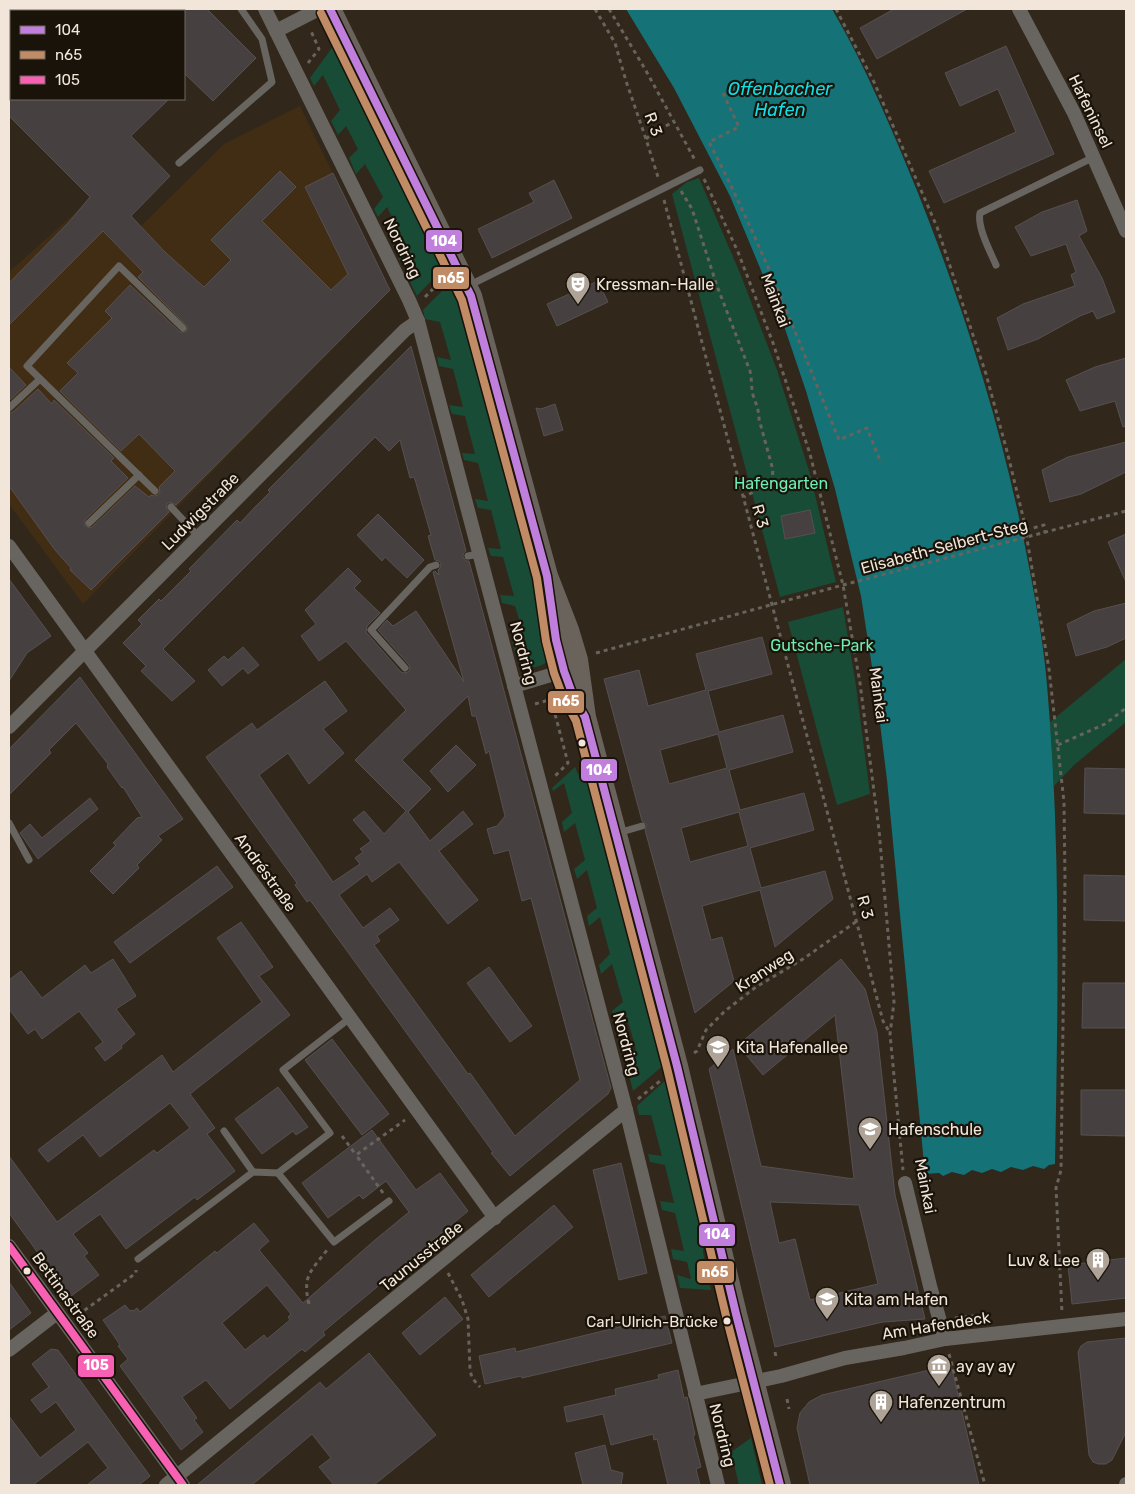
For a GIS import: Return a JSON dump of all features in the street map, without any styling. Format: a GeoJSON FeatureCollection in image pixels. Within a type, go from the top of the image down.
{"type":"FeatureCollection","features":[{"type":"Feature","properties":{"kind":"main road"},"geometry":{"type":"LineString","coordinates":[[330,9],[457,265],[474,306],[547,576],[568,630],[577,660],[585,717],[677,1066],[753,1382],[780,1485]]}},
{"type":"Feature","properties":{"kind":"main road"},"geometry":{"type":"LineString","coordinates":[[547,576],[556,640],[564,671],[572,693],[585,717]]}},
{"type":"Feature","properties":{"kind":"street","name":"Nordring"},"geometry":{"type":"LineString","coordinates":[[265,9],[413,308],[418,322],[474,555],[514,686],[626,1110],[718,1485]]}},
{"type":"Feature","properties":{"kind":"street"},"geometry":{"type":"LineString","coordinates":[[276,31],[319,9]]}},
{"type":"Feature","properties":{"kind":"street","name":"Hafeninsel"},"geometry":{"type":"LineString","coordinates":[[1019,9],[1074,113],[1126,231]]}},
{"type":"Feature","properties":{"kind":"street","name":"Ludwigstraße"},"geometry":{"type":"LineString","coordinates":[[9,727],[405,330],[418,322]]}},
{"type":"Feature","properties":{"kind":"street","name":"Andréstraße"},"geometry":{"type":"LineString","coordinates":[[9,546],[495,1218]]}},
{"type":"Feature","properties":{"kind":"street"},"geometry":{"type":"LineString","coordinates":[[514,686],[564,671]]}},
{"type":"Feature","properties":{"kind":"street","name":"Taunusstraße"},"geometry":{"type":"LineString","coordinates":[[176,1482],[626,1110]]}},
{"type":"Feature","properties":{"kind":"street","name":"Mainkai"},"geometry":{"type":"LineString","coordinates":[[905,1183],[945,1339]]}},
{"type":"Feature","properties":{"kind":"street","name":"Bettinastraße"},"geometry":{"type":"LineString","coordinates":[[9,1246],[176,1482]]}},
{"type":"Feature","properties":{"kind":"street"},"geometry":{"type":"LineString","coordinates":[[9,1350],[57,1313]]}},
{"type":"Feature","properties":{"kind":"street","name":"Am Hafendeck"},"geometry":{"type":"LineString","coordinates":[[753,1382],[845,1358],[945,1339],[1126,1319]]}},
{"type":"Feature","properties":{"kind":"street","name":"Nordring"},"geometry":{"type":"LineString","coordinates":[[695,1394],[753,1382]]}},
{"type":"Feature","properties":{"kind":"lane"},"geometry":{"type":"LineString","coordinates":[[179,163],[272,82],[262,38],[241,9]]}},
{"type":"Feature","properties":{"kind":"lane"},"geometry":{"type":"LineString","coordinates":[[262,38],[276,31]]}},
{"type":"Feature","properties":{"kind":"lane"},"geometry":{"type":"LineString","coordinates":[[996,265],[984,237],[980,223],[980,213],[1094,157]]}},
{"type":"Feature","properties":{"kind":"lane"},"geometry":{"type":"LineString","coordinates":[[467,286],[700,170]]}},
{"type":"Feature","properties":{"kind":"lane"},"geometry":{"type":"LineString","coordinates":[[155,491],[27,366],[119,266],[183,328]]}},
{"type":"Feature","properties":{"kind":"lane"},"geometry":{"type":"LineString","coordinates":[[9,408],[40,379]]}},
{"type":"Feature","properties":{"kind":"lane"},"geometry":{"type":"LineString","coordinates":[[89,522],[138,475]]}},
{"type":"Feature","properties":{"kind":"lane"},"geometry":{"type":"LineString","coordinates":[[171,506],[199,537]]}},
{"type":"Feature","properties":{"kind":"lane"},"geometry":{"type":"LineString","coordinates":[[404,668],[371,630],[430,567],[436,565]]}},
{"type":"Feature","properties":{"kind":"lane"},"geometry":{"type":"LineString","coordinates":[[9,823],[30,860]]}},
{"type":"Feature","properties":{"kind":"lane"},"geometry":{"type":"LineString","coordinates":[[616,833],[642,826]]}},
{"type":"Feature","properties":{"kind":"lane"},"geometry":{"type":"LineString","coordinates":[[138,1260],[253,1172],[278,1173],[330,1134],[283,1070],[350,1018]]}},
{"type":"Feature","properties":{"kind":"lane"},"geometry":{"type":"LineString","coordinates":[[224,1131],[253,1172]]}},
{"type":"Feature","properties":{"kind":"lane"},"geometry":{"type":"LineString","coordinates":[[278,1173],[334,1242],[389,1201]]}},
{"type":"Feature","properties":{"kind":"path","name":"R 3"},"geometry":{"type":"LineString","coordinates":[[595,9],[615,43],[661,190],[883,1021],[890,1034]]}},
{"type":"Feature","properties":{"kind":"path","name":"Mainkai"},"geometry":{"type":"LineString","coordinates":[[609,9],[645,69],[700,170],[738,252],[773,343],[810,454],[843,585],[860,683],[879,830],[894,1002],[890,1034],[905,1183]]}},
{"type":"Feature","properties":{"kind":"path"},"geometry":{"type":"LineString","coordinates":[[836,9],[874,82],[937,227],[986,374],[1026,530],[1049,669],[1064,802],[1065,879],[1061,1170],[1056,1188],[1060,1306],[1063,1326]]}},
{"type":"Feature","properties":{"kind":"path"},"geometry":{"type":"LineString","coordinates":[[298,75],[319,49],[311,31]]}},
{"type":"Feature","properties":{"kind":"path"},"geometry":{"type":"LineString","coordinates":[[723,93],[739,127],[709,142],[750,224],[839,440],[867,428],[881,463]]}},
{"type":"Feature","properties":{"kind":"path"},"geometry":{"type":"LineString","coordinates":[[646,139],[654,132],[674,122]]}},
{"type":"Feature","properties":{"kind":"path"},"geometry":{"type":"LineString","coordinates":[[675,182],[692,209],[717,286],[750,372],[753,394],[759,412],[758,419],[773,470],[772,479],[766,485],[744,497]]}},
{"type":"Feature","properties":{"kind":"path"},"geometry":{"type":"LineString","coordinates":[[413,308],[457,265]]}},
{"type":"Feature","properties":{"kind":"path","name":"Elisabeth-Selbert-Steg"},"geometry":{"type":"LineString","coordinates":[[593,654],[1126,510]]}},
{"type":"Feature","properties":{"kind":"path"},"geometry":{"type":"LineString","coordinates":[[1026,530],[1044,526],[1044,533]]}},
{"type":"Feature","properties":{"kind":"path"},"geometry":{"type":"LineString","coordinates":[[520,709],[556,698]]}},
{"type":"Feature","properties":{"kind":"path"},"geometry":{"type":"LineString","coordinates":[[541,788],[568,763],[551,699]]}},
{"type":"Feature","properties":{"kind":"path"},"geometry":{"type":"LineString","coordinates":[[1058,745],[1105,724],[1126,708]]}},
{"type":"Feature","properties":{"kind":"path","name":"Kranweg"},"geometry":{"type":"LineString","coordinates":[[697,1051],[706,1030],[725,1011],[756,987],[803,959],[857,920]]}},
{"type":"Feature","properties":{"kind":"path"},"geometry":{"type":"LineString","coordinates":[[626,1110],[677,1066]]}},
{"type":"Feature","properties":{"kind":"path"},"geometry":{"type":"LineString","coordinates":[[356,1155],[418,1110]]}},
{"type":"Feature","properties":{"kind":"path"},"geometry":{"type":"LineString","coordinates":[[330,1134],[336,1129],[389,1201]]}},
{"type":"Feature","properties":{"kind":"path"},"geometry":{"type":"LineString","coordinates":[[309,1304],[306,1289],[307,1279],[334,1242]]}},
{"type":"Feature","properties":{"kind":"path"},"geometry":{"type":"LineString","coordinates":[[66,1324],[136,1273],[138,1260]]}},
{"type":"Feature","properties":{"kind":"path"},"geometry":{"type":"LineString","coordinates":[[442,1261],[466,1311],[469,1330],[470,1370],[472,1378],[480,1387]]}},
{"type":"Feature","properties":{"kind":"path"},"geometry":{"type":"LineString","coordinates":[[945,1339],[969,1436],[985,1485]]}},
{"type":"Feature","properties":{"kind":"path"},"geometry":{"type":"LineString","coordinates":[[775,1352],[776,1357]]}},
{"type":"Feature","properties":{"kind":"path"},"geometry":{"type":"LineString","coordinates":[[783,1412],[789,1410],[787,1399]]}},
{"type":"Feature","properties":{"kind":"shaded area"},"geometry":{"type":"Polygon","coordinates":[[[300,106],[390,290],[83,604],[9,504],[9,272],[103,188],[141,226],[224,144],[300,106]]]}},
{"type":"Feature","properties":{"kind":"green space"},"geometry":{"type":"Polygon","coordinates":[[[334,45],[443,268],[417,296],[410,282],[419,272],[408,251],[400,261],[396,252],[404,241],[387,207],[378,217],[374,209],[383,197],[365,164],[356,174],[349,158],[358,149],[346,126],[338,135],[331,121],[340,110],[323,75],[314,86],[310,78],[334,45]]]}},
{"type":"Feature","properties":{"kind":"green space","name":"Hafengarten"},"geometry":{"type":"Polygon","coordinates":[[[699,178],[740,273],[777,370],[810,474],[836,582],[780,597],[672,194],[687,182],[699,178]]]}},
{"type":"Feature","properties":{"kind":"green space"},"geometry":{"type":"Polygon","coordinates":[[[451,282],[464,319],[550,642],[549,660],[537,667],[524,665],[516,655],[512,642],[526,643],[515,606],[502,603],[500,595],[514,596],[503,557],[491,556],[488,548],[501,549],[491,510],[478,508],[475,499],[488,501],[478,463],[464,460],[462,453],[475,454],[465,416],[452,414],[449,405],[463,407],[453,369],[439,366],[437,357],[451,360],[440,322],[425,319],[423,310],[451,282]]]}},
{"type":"Feature","properties":{"kind":"green space","name":"Gutsche-Park"},"geometry":{"type":"Polygon","coordinates":[[[843,607],[856,686],[870,794],[837,805],[788,622],[843,607]]]}},
{"type":"Feature","properties":{"kind":"green space"},"geometry":{"type":"Polygon","coordinates":[[[1126,659],[1126,722],[1074,765],[1054,786],[1050,722],[1126,659]]]}},
{"type":"Feature","properties":{"kind":"green space"},"geometry":{"type":"Polygon","coordinates":[[[575,767],[578,774],[588,784],[594,804],[664,1065],[633,1091],[625,1059],[636,1049],[625,1011],[614,1020],[612,1011],[623,1002],[612,964],[601,974],[599,965],[610,954],[600,917],[589,926],[587,916],[597,908],[587,870],[577,879],[574,869],[585,860],[575,823],[564,832],[562,822],[572,813],[564,783],[553,791],[552,788],[575,767]]]}},
{"type":"Feature","properties":{"kind":"green space"},"geometry":{"type":"Polygon","coordinates":[[[667,1079],[703,1222],[703,1252],[711,1290],[680,1288],[677,1275],[691,1279],[687,1262],[673,1259],[671,1249],[684,1251],[675,1213],[662,1210],[660,1201],[674,1203],[665,1165],[650,1162],[648,1154],[662,1156],[651,1115],[639,1115],[637,1106],[667,1079]]]}},
{"type":"Feature","properties":{"kind":"green space"},"geometry":{"type":"Polygon","coordinates":[[[751,1438],[762,1485],[739,1485],[731,1452],[751,1438]]]}},
{"type":"Feature","properties":{"kind":"water","name":"Offenbacher Hafen"},"geometry":{"type":"Polygon","coordinates":[[[626,9],[832,9],[856,53],[888,122],[918,193],[953,286],[997,427],[1009,475],[1033,586],[1046,671],[1055,804],[1057,984],[1055,1164],[1049,1165],[1044,1169],[1033,1166],[1023,1170],[1011,1167],[1001,1172],[992,1169],[982,1173],[972,1170],[964,1175],[952,1172],[943,1176],[939,1173],[925,1174],[887,780],[877,699],[861,596],[835,489],[806,391],[783,323],[730,196],[674,88],[626,9]]]}},
{"type":"Feature","properties":{"kind":"building"},"geometry":{"type":"Polygon","coordinates":[[[207,9],[256,58],[213,101],[185,74],[184,10],[207,9]]]}},
{"type":"Feature","properties":{"kind":"building"},"geometry":{"type":"Polygon","coordinates":[[[894,9],[967,9],[877,59],[860,28],[894,9]]]}},
{"type":"Feature","properties":{"kind":"building"},"geometry":{"type":"Polygon","coordinates":[[[1006,46],[1054,154],[944,203],[929,171],[1016,132],[998,89],[960,106],[945,73],[1006,46]]]}},
{"type":"Feature","properties":{"kind":"building"},"geometry":{"type":"Polygon","coordinates":[[[9,99],[168,100],[131,136],[170,176],[131,216],[165,252],[204,287],[231,260],[211,240],[280,171],[296,187],[262,221],[331,290],[348,274],[305,187],[333,173],[390,290],[176,505],[170,502],[167,504],[166,508],[169,512],[91,590],[70,570],[71,568],[55,550],[9,486],[9,413],[13,412],[38,389],[52,404],[54,400],[114,458],[111,461],[128,478],[85,520],[85,526],[91,528],[135,486],[149,497],[151,495],[158,495],[160,492],[159,487],[175,471],[139,434],[121,451],[60,391],[78,373],[67,363],[112,318],[105,311],[130,285],[180,332],[186,332],[188,327],[138,277],[143,272],[103,231],[9,325],[9,283],[69,222],[90,197],[9,116],[9,99]]]}},
{"type":"Feature","properties":{"kind":"building"},"geometry":{"type":"Polygon","coordinates":[[[554,180],[572,218],[492,258],[478,229],[534,202],[529,193],[554,180]]]}},
{"type":"Feature","properties":{"kind":"building"},"geometry":{"type":"Polygon","coordinates":[[[1077,200],[1087,231],[1079,236],[1102,278],[1115,312],[1097,319],[1093,311],[1038,339],[1008,350],[997,318],[1023,304],[1075,286],[1071,275],[1076,272],[1066,244],[1031,256],[1015,227],[1042,212],[1077,200]]]}},
{"type":"Feature","properties":{"kind":"building"},"geometry":{"type":"Polygon","coordinates":[[[598,281],[608,302],[557,326],[547,304],[598,281]]]}},
{"type":"Feature","properties":{"kind":"building"},"geometry":{"type":"Polygon","coordinates":[[[411,346],[466,551],[463,557],[466,561],[469,561],[611,1088],[608,1094],[510,1176],[491,1153],[493,1152],[310,900],[307,902],[295,885],[297,883],[206,757],[252,723],[257,730],[325,681],[347,711],[323,729],[344,753],[309,784],[288,753],[259,775],[333,882],[360,864],[355,858],[363,852],[360,849],[371,841],[353,820],[364,811],[384,834],[406,811],[355,760],[406,710],[346,641],[319,661],[301,636],[316,624],[305,610],[348,568],[361,581],[354,588],[380,613],[367,626],[366,632],[401,672],[408,672],[410,669],[409,665],[378,630],[387,620],[393,626],[416,611],[464,682],[433,572],[435,571],[439,575],[438,570],[441,564],[435,560],[428,536],[431,535],[416,483],[414,477],[410,478],[400,440],[389,451],[375,437],[163,649],[195,681],[172,701],[141,671],[146,666],[123,643],[142,624],[138,620],[159,599],[161,601],[191,571],[189,569],[237,520],[240,523],[270,492],[268,490],[411,346]],[[468,696],[402,760],[431,789],[408,812],[430,841],[463,811],[473,824],[439,851],[478,900],[448,924],[399,862],[372,882],[367,874],[339,895],[363,928],[390,908],[399,920],[377,936],[380,941],[374,945],[515,1136],[580,1080],[531,898],[522,901],[509,850],[494,854],[487,829],[497,826],[505,816],[489,751],[486,754],[476,716],[472,716],[468,696]]]}},
{"type":"Feature","properties":{"kind":"building"},"geometry":{"type":"Polygon","coordinates":[[[1126,358],[1126,426],[1123,427],[1115,401],[1080,411],[1066,380],[1095,367],[1126,358]]]}},
{"type":"Feature","properties":{"kind":"building"},"geometry":{"type":"Polygon","coordinates":[[[9,367],[26,385],[9,401],[9,367]]]}},
{"type":"Feature","properties":{"kind":"building"},"geometry":{"type":"Polygon","coordinates":[[[555,404],[563,430],[544,436],[536,408],[541,409],[555,404]]]}},
{"type":"Feature","properties":{"kind":"building"},"geometry":{"type":"Polygon","coordinates":[[[1126,442],[1126,472],[1081,494],[1050,502],[1042,470],[1068,457],[1126,442]]]}},
{"type":"Feature","properties":{"kind":"building"},"geometry":{"type":"Polygon","coordinates":[[[810,510],[815,533],[785,539],[781,516],[810,510]]]}},
{"type":"Feature","properties":{"kind":"building"},"geometry":{"type":"Polygon","coordinates":[[[378,514],[424,560],[407,578],[385,557],[382,561],[357,535],[378,514]]]}},
{"type":"Feature","properties":{"kind":"building"},"geometry":{"type":"Polygon","coordinates":[[[1126,534],[1126,582],[1108,542],[1126,534]]]}},
{"type":"Feature","properties":{"kind":"building"},"geometry":{"type":"Polygon","coordinates":[[[9,579],[51,636],[27,653],[9,681],[9,579]]]}},
{"type":"Feature","properties":{"kind":"building"},"geometry":{"type":"Polygon","coordinates":[[[1126,603],[1126,638],[1107,647],[1076,656],[1067,624],[1094,611],[1126,603]]]}},
{"type":"Feature","properties":{"kind":"building"},"geometry":{"type":"Polygon","coordinates":[[[762,637],[772,674],[708,691],[719,732],[783,715],[793,752],[729,770],[740,810],[804,793],[814,830],[750,848],[761,888],[825,871],[833,899],[775,947],[760,890],[702,906],[711,940],[722,937],[734,981],[695,1013],[645,830],[647,825],[642,821],[604,679],[639,670],[648,706],[706,690],[696,654],[762,637]],[[718,734],[660,750],[669,784],[727,768],[718,734]],[[739,812],[681,828],[690,862],[748,846],[739,812]]]}},
{"type":"Feature","properties":{"kind":"building"},"geometry":{"type":"Polygon","coordinates":[[[243,647],[259,665],[248,674],[243,668],[222,686],[208,670],[224,656],[228,660],[243,647]]]}},
{"type":"Feature","properties":{"kind":"building"},"geometry":{"type":"Polygon","coordinates":[[[80,677],[183,819],[158,836],[162,840],[137,865],[139,868],[113,894],[90,871],[116,845],[113,843],[137,818],[142,817],[123,787],[107,767],[108,764],[76,723],[49,750],[51,753],[9,795],[9,749],[80,677]]]}},
{"type":"Feature","properties":{"kind":"building"},"geometry":{"type":"Polygon","coordinates":[[[456,745],[476,765],[448,792],[430,771],[456,745]]]}},
{"type":"Feature","properties":{"kind":"building"},"geometry":{"type":"Polygon","coordinates":[[[1085,768],[1126,769],[1126,814],[1084,813],[1085,768]]]}},
{"type":"Feature","properties":{"kind":"building"},"geometry":{"type":"Polygon","coordinates":[[[90,798],[98,809],[38,859],[20,833],[30,824],[42,838],[90,798]]]}},
{"type":"Feature","properties":{"kind":"building"},"geometry":{"type":"Polygon","coordinates":[[[217,866],[233,887],[130,963],[114,942],[217,866]]]}},
{"type":"Feature","properties":{"kind":"building"},"geometry":{"type":"Polygon","coordinates":[[[1084,875],[1126,876],[1126,921],[1084,920],[1084,875]]]}},
{"type":"Feature","properties":{"kind":"building"},"geometry":{"type":"Polygon","coordinates":[[[241,922],[273,967],[259,976],[290,1015],[190,1094],[215,1128],[207,1134],[235,1171],[197,1200],[195,1197],[126,1249],[100,1214],[73,1234],[88,1253],[84,1256],[99,1275],[70,1297],[9,1213],[9,1156],[57,1222],[154,1150],[157,1153],[190,1128],[170,1103],[100,1157],[83,1135],[48,1162],[38,1150],[162,1055],[173,1072],[262,1002],[217,938],[241,922]]]}},
{"type":"Feature","properties":{"kind":"building"},"geometry":{"type":"Polygon","coordinates":[[[113,959],[136,996],[116,1009],[135,1034],[121,1046],[122,1048],[105,1061],[95,1048],[103,1042],[79,1011],[42,1039],[35,1029],[28,1034],[9,1009],[9,980],[21,971],[42,998],[85,965],[91,973],[113,959]]]}},
{"type":"Feature","properties":{"kind":"building","name":"Hafenschule"},"geometry":{"type":"Polygon","coordinates":[[[841,959],[865,989],[877,1032],[895,1195],[925,1319],[883,1322],[775,1347],[709,1069],[733,1049],[761,1166],[854,1179],[835,1015],[763,1075],[738,1045],[841,959]],[[770,1202],[779,1243],[795,1239],[810,1300],[878,1284],[859,1205],[770,1202]]]}},
{"type":"Feature","properties":{"kind":"building"},"geometry":{"type":"Polygon","coordinates":[[[489,967],[532,1026],[510,1042],[467,983],[489,967]]]}},
{"type":"Feature","properties":{"kind":"building"},"geometry":{"type":"Polygon","coordinates":[[[1083,983],[1126,983],[1126,1028],[1082,1028],[1083,983]]]}},
{"type":"Feature","properties":{"kind":"building"},"geometry":{"type":"Polygon","coordinates":[[[332,1039],[389,1114],[362,1135],[305,1060],[332,1039]]]}},
{"type":"Feature","properties":{"kind":"building"},"geometry":{"type":"Polygon","coordinates":[[[278,1087],[308,1127],[296,1135],[293,1131],[262,1154],[235,1119],[278,1087]]]}},
{"type":"Feature","properties":{"kind":"building"},"geometry":{"type":"Polygon","coordinates":[[[1081,1090],[1126,1090],[1126,1136],[1081,1135],[1081,1090]]]}},
{"type":"Feature","properties":{"kind":"building"},"geometry":{"type":"Polygon","coordinates":[[[372,1130],[416,1190],[440,1173],[468,1211],[323,1332],[325,1335],[305,1352],[302,1349],[230,1409],[206,1380],[182,1397],[197,1418],[194,1420],[203,1432],[181,1450],[120,1366],[128,1359],[103,1320],[125,1305],[130,1311],[137,1308],[140,1312],[215,1251],[217,1253],[254,1223],[269,1241],[259,1250],[303,1303],[409,1212],[386,1181],[363,1199],[359,1195],[328,1218],[302,1183],[372,1130]],[[267,1285],[222,1323],[245,1350],[264,1335],[267,1339],[290,1320],[288,1317],[291,1314],[267,1285]]]}},
{"type":"Feature","properties":{"kind":"building"},"geometry":{"type":"Polygon","coordinates":[[[621,1163],[647,1273],[619,1280],[593,1170],[621,1163]]]}},
{"type":"Feature","properties":{"kind":"building"},"geometry":{"type":"Polygon","coordinates":[[[554,1205],[573,1227],[489,1297],[471,1275],[554,1205]]]}},
{"type":"Feature","properties":{"kind":"building","name":"Luv & Lee"},"geometry":{"type":"Polygon","coordinates":[[[1126,1258],[1126,1298],[1072,1304],[1068,1265],[1126,1258]]]}},
{"type":"Feature","properties":{"kind":"building"},"geometry":{"type":"Polygon","coordinates":[[[9,1282],[31,1313],[9,1330],[9,1282]]]}},
{"type":"Feature","properties":{"kind":"building"},"geometry":{"type":"Polygon","coordinates":[[[445,1297],[463,1319],[420,1355],[402,1333],[445,1297]]]}},
{"type":"Feature","properties":{"kind":"building"},"geometry":{"type":"Polygon","coordinates":[[[665,1316],[672,1343],[522,1378],[521,1376],[485,1384],[479,1356],[515,1348],[516,1352],[665,1316]]]}},
{"type":"Feature","properties":{"kind":"building"},"geometry":{"type":"Polygon","coordinates":[[[1126,1338],[1126,1432],[1112,1460],[1106,1464],[1098,1464],[1093,1462],[1089,1455],[1078,1352],[1081,1346],[1087,1342],[1126,1338]]]}},
{"type":"Feature","properties":{"kind":"building"},"geometry":{"type":"Polygon","coordinates":[[[51,1349],[58,1350],[150,1476],[139,1485],[87,1485],[108,1468],[88,1442],[33,1485],[9,1485],[9,1416],[40,1458],[76,1430],[56,1402],[41,1413],[31,1400],[49,1387],[32,1364],[51,1349]]]}},
{"type":"Feature","properties":{"kind":"building"},"geometry":{"type":"Polygon","coordinates":[[[369,1353],[436,1435],[374,1485],[334,1485],[319,1467],[331,1458],[312,1434],[252,1485],[197,1485],[320,1382],[326,1389],[369,1353]]]}},
{"type":"Feature","properties":{"kind":"building","name":"Hafenzentrum"},"geometry":{"type":"Polygon","coordinates":[[[951,1365],[979,1485],[810,1485],[797,1428],[800,1413],[809,1402],[822,1395],[951,1365]]]}},
{"type":"Feature","properties":{"kind":"building"},"geometry":{"type":"Polygon","coordinates":[[[678,1370],[684,1398],[687,1397],[695,1435],[693,1436],[701,1467],[696,1469],[700,1485],[668,1485],[657,1439],[654,1440],[653,1434],[611,1445],[603,1414],[567,1422],[564,1407],[616,1395],[615,1389],[659,1379],[658,1375],[678,1370]]]}},
{"type":"Feature","properties":{"kind":"building"},"geometry":{"type":"Polygon","coordinates":[[[605,1445],[611,1470],[623,1473],[621,1485],[583,1485],[575,1453],[605,1445]]]}},
{"type":"Feature","properties":{"kind":"transit line","name":"104"},"geometry":{"type":"LineString","coordinates":[[330,9],[471,296],[547,576],[556,640],[564,671],[572,693],[585,717],[677,1066],[736,1314],[780,1485]]}},
{"type":"Feature","properties":{"kind":"transit line","name":"n65"},"geometry":{"type":"LineString","coordinates":[[321,13],[462,300],[537,578],[546,641],[554,673],[563,697],[576,721],[667,1068],[726,1316],[770,1485]]}},
{"type":"Feature","properties":{"kind":"transit line","name":"105"},"geometry":{"type":"LineString","coordinates":[[9,1246],[183,1485]]}},
{"type":"Feature","properties":{"kind":"place","name":"Kressman-Halle"},"geometry":{"type":"Point","coordinates":[578,305]}},
{"type":"Feature","properties":{"kind":"place","name":"Kita Hafenallee"},"geometry":{"type":"Point","coordinates":[718,1068]}},
{"type":"Feature","properties":{"kind":"place","name":"Hafenschule"},"geometry":{"type":"Point","coordinates":[870,1150]}},
{"type":"Feature","properties":{"kind":"place","name":"Luv & Lee"},"geometry":{"type":"Point","coordinates":[1098,1281]}},
{"type":"Feature","properties":{"kind":"place","name":"Kita am Hafen"},"geometry":{"type":"Point","coordinates":[827,1320]}},
{"type":"Feature","properties":{"kind":"place","name":"Carl-Ulrich-Brücke"},"geometry":{"type":"Point","coordinates":[727,1321]}},
{"type":"Feature","properties":{"kind":"place","name":"ay ay ay"},"geometry":{"type":"Point","coordinates":[939,1387]}},
{"type":"Feature","properties":{"kind":"place","name":"Hafenzentrum"},"geometry":{"type":"Point","coordinates":[881,1423]}}]}
